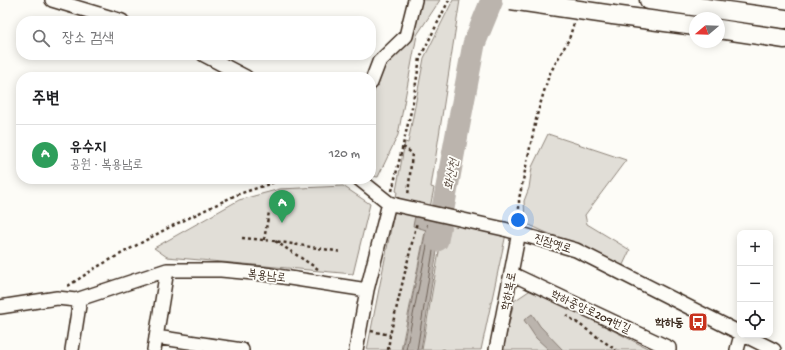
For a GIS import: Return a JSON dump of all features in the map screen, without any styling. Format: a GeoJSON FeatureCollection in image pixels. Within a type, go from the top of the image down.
{"type":"FeatureCollection","features":[{"type":"Feature","properties":{"kind":"highway"},"geometry":{"type":"LineString","coordinates":[[511,0],[689,25]]}},
{"type":"Feature","properties":{"kind":"highway"},"geometry":{"type":"LineString","coordinates":[[649,0],[785,19]]}},
{"type":"Feature","properties":{"kind":"highway"},"geometry":{"type":"LineString","coordinates":[[725,31],[785,39]]}},
{"type":"Feature","properties":{"kind":"street"},"geometry":{"type":"LineString","coordinates":[[52,0],[105,16]]}},
{"type":"Feature","properties":{"kind":"street"},"geometry":{"type":"LineString","coordinates":[[375,72],[379,62],[406,36],[415,0]]}},
{"type":"Feature","properties":{"kind":"street"},"geometry":{"type":"LineString","coordinates":[[214,60],[236,72]]}},
{"type":"Feature","properties":{"kind":"street","name":"진잠옛로"},"geometry":{"type":"LineString","coordinates":[[367,184],[397,204],[504,228],[576,250],[737,332]]}},
{"type":"Feature","properties":{"kind":"street"},"geometry":{"type":"LineString","coordinates":[[356,350],[367,290],[397,204]]}},
{"type":"Feature","properties":{"kind":"street","name":"학하북로"},"geometry":{"type":"LineString","coordinates":[[496,350],[519,232]]}},
{"type":"Feature","properties":{"kind":"street"},"geometry":{"type":"LineString","coordinates":[[167,270],[155,344],[242,350]]}},
{"type":"Feature","properties":{"kind":"street","name":"복용남로"},"geometry":{"type":"LineString","coordinates":[[80,299],[167,270],[221,270],[264,274],[367,290]]}},
{"type":"Feature","properties":{"kind":"street","name":"학하중앙로209번길"},"geometry":{"type":"LineString","coordinates":[[512,274],[669,349]]}},
{"type":"Feature","properties":{"kind":"street"},"geometry":{"type":"LineString","coordinates":[[0,307],[57,298],[80,299],[72,350]]}},
{"type":"Feature","properties":{"kind":"street"},"geometry":{"type":"LineString","coordinates":[[737,350],[739,338]]}},
{"type":"Feature","properties":{"kind":"street"},"geometry":{"type":"LineString","coordinates":[[750,338],[774,350]]}},
{"type":"Feature","properties":{"kind":"path"},"geometry":{"type":"LineString","coordinates":[[397,204],[403,147],[412,107],[420,58],[449,0]]}},
{"type":"Feature","properties":{"kind":"path"},"geometry":{"type":"LineString","coordinates":[[519,232],[519,200],[537,115],[549,75],[569,39],[575,20]]}},
{"type":"Feature","properties":{"kind":"path"},"geometry":{"type":"LineString","coordinates":[[397,204],[412,153],[403,147]]}},
{"type":"Feature","properties":{"kind":"path"},"geometry":{"type":"LineString","coordinates":[[57,298],[66,287],[97,267],[168,228],[236,195],[269,184]]}},
{"type":"Feature","properties":{"kind":"path"},"geometry":{"type":"LineString","coordinates":[[264,240],[269,212]]}},
{"type":"Feature","properties":{"kind":"path"},"geometry":{"type":"LineString","coordinates":[[388,350],[390,335],[415,227]]}},
{"type":"Feature","properties":{"kind":"path"},"geometry":{"type":"LineString","coordinates":[[242,238],[275,241],[341,252]]}},
{"type":"Feature","properties":{"kind":"path"},"geometry":{"type":"LineString","coordinates":[[275,241],[322,272]]}},
{"type":"Feature","properties":{"kind":"path"},"geometry":{"type":"LineString","coordinates":[[564,313],[616,350]]}},
{"type":"Feature","properties":{"kind":"path"},"geometry":{"type":"LineString","coordinates":[[369,330],[390,335]]}},
{"type":"Feature","properties":{"kind":"shaded area"},"geometry":{"type":"Polygon","coordinates":[[[421,0],[440,0],[417,35],[398,135],[378,177],[376,177],[376,86],[384,64],[421,0]]]}},
{"type":"Feature","properties":{"kind":"shaded area"},"geometry":{"type":"Polygon","coordinates":[[[453,0],[460,0],[431,187],[434,188],[401,350],[367,350],[394,213],[396,191],[405,142],[408,143],[424,58],[453,0]]]}},
{"type":"Feature","properties":{"kind":"shaded area"},"geometry":{"type":"Polygon","coordinates":[[[548,134],[626,160],[585,215],[587,224],[630,250],[622,267],[525,223],[524,201],[529,188],[532,167],[548,134]]]}},
{"type":"Feature","properties":{"kind":"shaded area"},"geometry":{"type":"Polygon","coordinates":[[[343,186],[370,204],[353,274],[167,257],[154,248],[239,200],[280,189],[343,186]]]}},
{"type":"Feature","properties":{"kind":"shaded area"},"geometry":{"type":"Polygon","coordinates":[[[444,223],[506,234],[481,350],[422,350],[444,223]]]}},
{"type":"Feature","properties":{"kind":"shaded area"},"geometry":{"type":"Polygon","coordinates":[[[532,289],[651,350],[503,350],[514,301],[532,289]]]}},
{"type":"Feature","properties":{"kind":"water"},"geometry":{"type":"Polygon","coordinates":[[[415,216],[442,221],[421,350],[402,350],[426,230],[413,226],[415,216]]]}},
{"type":"Feature","properties":{"kind":"water"},"geometry":{"type":"Polygon","coordinates":[[[532,314],[540,326],[563,350],[549,350],[536,338],[524,320],[532,314]]]}},
{"type":"Feature","properties":{"kind":"waterway","name":"화산천"},"geometry":{"type":"LineString","coordinates":[[437,240],[474,44],[492,0]]}},
{"type":"Feature","properties":{"kind":"place","name":"유수지"},"geometry":{"type":"Point","coordinates":[282,223]}},
{"type":"Feature","properties":{"kind":"place","name":"학하동"},"geometry":{"type":"Point","coordinates":[698,322]}}]}
